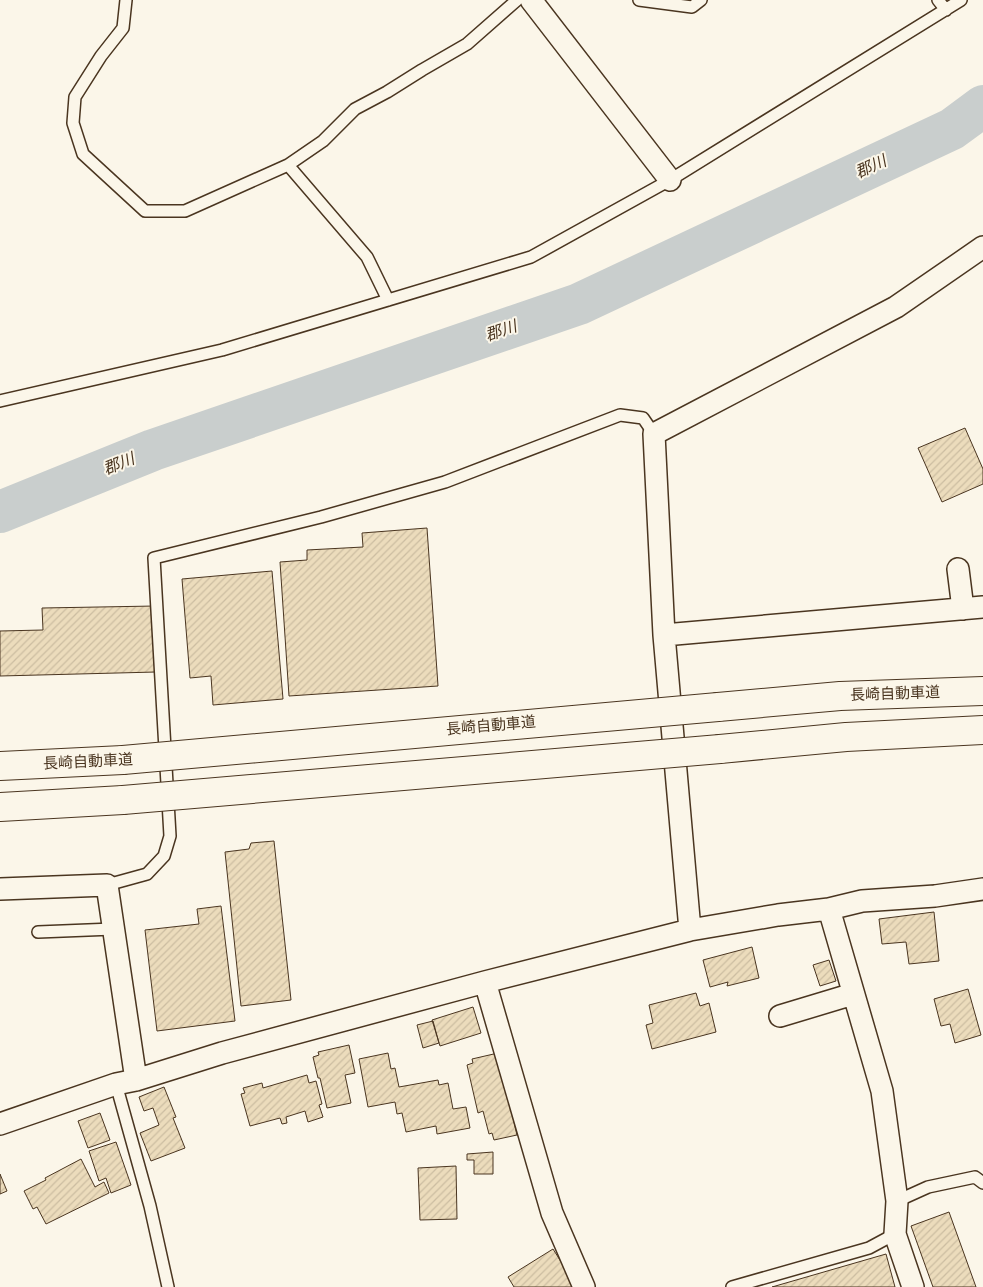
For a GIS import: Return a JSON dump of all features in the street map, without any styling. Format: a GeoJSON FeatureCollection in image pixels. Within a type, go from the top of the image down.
{"type":"FeatureCollection","features":[{"type":"Feature","properties":{"kind":"highway","name":"長崎自動車道"},"geometry":{"type":"LineString","coordinates":[[0,766],[123,760],[840,696],[983,691]]}},
{"type":"Feature","properties":{"kind":"highway"},"geometry":{"type":"LineString","coordinates":[[0,807],[123,800],[846,737],[983,730]]}},
{"type":"Feature","properties":{"kind":"street"},"geometry":{"type":"LineString","coordinates":[[531,0],[670,180]]}},
{"type":"Feature","properties":{"kind":"street"},"geometry":{"type":"LineString","coordinates":[[690,930],[664,635],[654,434],[896,307],[983,247]]}},
{"type":"Feature","properties":{"kind":"street"},"geometry":{"type":"LineString","coordinates":[[664,635],[973,608],[958,568]]}},
{"type":"Feature","properties":{"kind":"street"},"geometry":{"type":"LineString","coordinates":[[0,889],[107,885],[113,929],[126,1082]]}},
{"type":"Feature","properties":{"kind":"street"},"geometry":{"type":"LineString","coordinates":[[0,1124],[126,1082],[222,1053],[485,982],[690,930],[778,915],[829,909],[862,901],[936,896],[983,889]]}},
{"type":"Feature","properties":{"kind":"street"},"geometry":{"type":"LineString","coordinates":[[829,909],[882,1091],[897,1201],[894,1234],[913,1287]]}},
{"type":"Feature","properties":{"kind":"street"},"geometry":{"type":"LineString","coordinates":[[485,982],[552,1213],[584,1287]]}},
{"type":"Feature","properties":{"kind":"street"},"geometry":{"type":"LineString","coordinates":[[780,1016],[853,994]]}},
{"type":"Feature","properties":{"kind":"lane"},"geometry":{"type":"LineString","coordinates":[[126,0],[123,28],[101,56],[75,97],[73,123],[83,154],[145,211],[185,211],[288,165],[323,141],[355,109],[467,44],[517,0]]}},
{"type":"Feature","properties":{"kind":"lane"},"geometry":{"type":"LineString","coordinates":[[639,0],[692,7],[701,0]]}},
{"type":"Feature","properties":{"kind":"lane"},"geometry":{"type":"LineString","coordinates":[[938,0],[946,10]]}},
{"type":"Feature","properties":{"kind":"lane"},"geometry":{"type":"LineString","coordinates":[[0,401],[222,350],[531,257],[670,180],[961,0]]}},
{"type":"Feature","properties":{"kind":"lane"},"geometry":{"type":"LineString","coordinates":[[288,165],[366,257],[388,300]]}},
{"type":"Feature","properties":{"kind":"lane"},"geometry":{"type":"LineString","coordinates":[[107,885],[147,874],[164,856],[170,836],[154,558],[321,517],[445,482],[620,414],[643,418],[654,434]]}},
{"type":"Feature","properties":{"kind":"lane"},"geometry":{"type":"LineString","coordinates":[[38,932],[113,929]]}},
{"type":"Feature","properties":{"kind":"lane"},"geometry":{"type":"LineString","coordinates":[[126,1082],[168,1287]]}},
{"type":"Feature","properties":{"kind":"lane"},"geometry":{"type":"LineString","coordinates":[[897,1201],[928,1187],[975,1177],[983,1182]]}},
{"type":"Feature","properties":{"kind":"lane"},"geometry":{"type":"LineString","coordinates":[[732,1287],[869,1248],[894,1234]]}},
{"type":"Feature","properties":{"kind":"building"},"geometry":{"type":"Polygon","coordinates":[[[965,428],[983,469],[983,484],[942,502],[918,448],[965,428]]]}},
{"type":"Feature","properties":{"kind":"building"},"geometry":{"type":"Polygon","coordinates":[[[427,528],[438,686],[289,696],[280,562],[307,560],[307,550],[363,547],[362,533],[427,528]]]}},
{"type":"Feature","properties":{"kind":"building"},"geometry":{"type":"Polygon","coordinates":[[[272,571],[283,699],[213,705],[211,676],[190,678],[182,579],[272,571]]]}},
{"type":"Feature","properties":{"kind":"building"},"geometry":{"type":"Polygon","coordinates":[[[155,606],[156,672],[0,676],[0,631],[43,630],[42,608],[155,606]]]}},
{"type":"Feature","properties":{"kind":"building"},"geometry":{"type":"Polygon","coordinates":[[[274,841],[291,1000],[241,1006],[225,852],[249,849],[251,843],[274,841]]]}},
{"type":"Feature","properties":{"kind":"building"},"geometry":{"type":"Polygon","coordinates":[[[221,906],[235,1021],[157,1031],[145,930],[199,924],[197,909],[221,906]]]}},
{"type":"Feature","properties":{"kind":"building"},"geometry":{"type":"Polygon","coordinates":[[[934,912],[939,961],[909,964],[906,942],[882,944],[879,919],[934,912]]]}},
{"type":"Feature","properties":{"kind":"building"},"geometry":{"type":"Polygon","coordinates":[[[752,947],[759,978],[727,986],[728,982],[710,987],[703,960],[752,947]]]}},
{"type":"Feature","properties":{"kind":"building"},"geometry":{"type":"Polygon","coordinates":[[[829,960],[836,981],[820,986],[813,965],[829,960]]]}},
{"type":"Feature","properties":{"kind":"building"},"geometry":{"type":"Polygon","coordinates":[[[968,989],[981,1035],[955,1043],[950,1024],[941,1026],[934,999],[968,989]]]}},
{"type":"Feature","properties":{"kind":"building"},"geometry":{"type":"Polygon","coordinates":[[[696,993],[700,1006],[709,1003],[716,1032],[652,1049],[646,1025],[653,1023],[649,1005],[696,993]]]}},
{"type":"Feature","properties":{"kind":"building"},"geometry":{"type":"Polygon","coordinates":[[[473,1007],[481,1033],[440,1046],[432,1020],[473,1007]]]}},
{"type":"Feature","properties":{"kind":"building"},"geometry":{"type":"Polygon","coordinates":[[[433,1021],[439,1043],[423,1048],[417,1025],[433,1021]]]}},
{"type":"Feature","properties":{"kind":"building"},"geometry":{"type":"Polygon","coordinates":[[[349,1045],[355,1073],[345,1075],[351,1103],[327,1108],[313,1057],[319,1055],[318,1052],[349,1045]]]}},
{"type":"Feature","properties":{"kind":"building"},"geometry":{"type":"Polygon","coordinates":[[[388,1053],[391,1069],[395,1068],[399,1087],[438,1080],[439,1085],[448,1083],[453,1109],[466,1107],[470,1128],[437,1134],[436,1126],[406,1132],[402,1113],[397,1114],[395,1102],[368,1107],[359,1059],[388,1053]]]}},
{"type":"Feature","properties":{"kind":"building"},"geometry":{"type":"Polygon","coordinates":[[[498,1053],[517,1135],[494,1140],[492,1133],[489,1134],[483,1111],[478,1113],[467,1065],[473,1063],[472,1059],[498,1053]]]}},
{"type":"Feature","properties":{"kind":"building"},"geometry":{"type":"Polygon","coordinates":[[[307,1075],[309,1083],[316,1081],[322,1104],[319,1105],[323,1117],[308,1122],[305,1111],[286,1117],[287,1123],[282,1124],[280,1118],[250,1126],[241,1094],[245,1093],[243,1088],[262,1083],[263,1088],[307,1075]]]}},
{"type":"Feature","properties":{"kind":"building"},"geometry":{"type":"Polygon","coordinates":[[[164,1087],[176,1117],[173,1118],[185,1148],[151,1161],[140,1133],[159,1125],[153,1108],[144,1111],[139,1097],[164,1087]]]}},
{"type":"Feature","properties":{"kind":"building"},"geometry":{"type":"Polygon","coordinates":[[[100,1113],[110,1140],[88,1148],[78,1121],[100,1113]]]}},
{"type":"Feature","properties":{"kind":"building"},"geometry":{"type":"Polygon","coordinates":[[[116,1142],[131,1185],[111,1193],[106,1178],[99,1181],[89,1151],[116,1142]]]}},
{"type":"Feature","properties":{"kind":"building"},"geometry":{"type":"Polygon","coordinates":[[[493,1152],[493,1174],[474,1174],[474,1160],[467,1160],[467,1154],[493,1152]]]}},
{"type":"Feature","properties":{"kind":"building"},"geometry":{"type":"Polygon","coordinates":[[[81,1159],[95,1187],[104,1182],[109,1193],[46,1224],[37,1207],[33,1209],[24,1191],[81,1159]]]}},
{"type":"Feature","properties":{"kind":"building"},"geometry":{"type":"Polygon","coordinates":[[[456,1166],[457,1219],[420,1220],[418,1168],[456,1166]]]}},
{"type":"Feature","properties":{"kind":"building"},"geometry":{"type":"Polygon","coordinates":[[[0,1174],[7,1191],[0,1194],[0,1174]]]}},
{"type":"Feature","properties":{"kind":"building"},"geometry":{"type":"Polygon","coordinates":[[[949,1212],[976,1287],[933,1287],[911,1226],[949,1212]]]}},
{"type":"Feature","properties":{"kind":"building"},"geometry":{"type":"Polygon","coordinates":[[[553,1249],[577,1287],[514,1287],[508,1277],[553,1249]]]}},
{"type":"Feature","properties":{"kind":"building"},"geometry":{"type":"Polygon","coordinates":[[[886,1254],[895,1287],[772,1287],[886,1254]]]}},
{"type":"Feature","properties":{"kind":"waterway","name":"郡川"},"geometry":{"type":"LineString","coordinates":[[0,512],[153,450],[579,304],[952,129],[983,106]]}}]}
